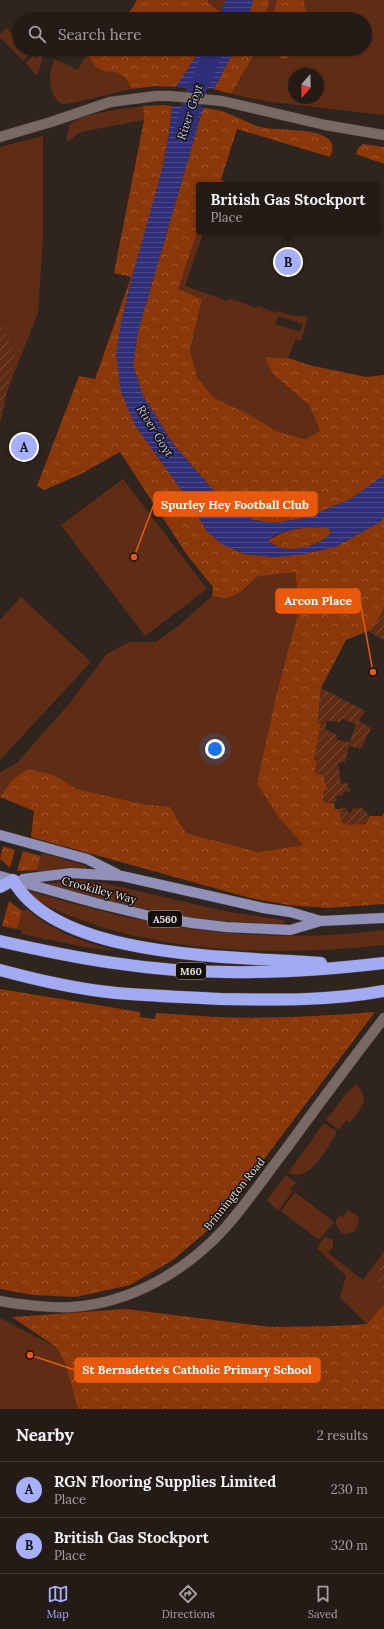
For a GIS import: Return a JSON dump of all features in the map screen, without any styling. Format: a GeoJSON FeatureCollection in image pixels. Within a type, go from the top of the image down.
{"type":"FeatureCollection","features":[{"type":"Feature","properties":{"kind":"highway"},"geometry":{"type":"LineString","coordinates":[[0,887],[13,880]]}},
{"type":"Feature","properties":{"kind":"highway","name":"M60"},"geometry":{"type":"LineString","coordinates":[[13,880],[18,889],[26,898],[52,917],[71,928],[106,939],[154,949],[205,955],[352,966]]}},
{"type":"Feature","properties":{"kind":"highway","name":"M60"},"geometry":{"type":"LineString","coordinates":[[0,941],[101,962],[171,970],[234,972],[299,971],[384,963]]}},
{"type":"Feature","properties":{"kind":"highway"},"geometry":{"type":"LineString","coordinates":[[0,970],[65,985],[114,993],[162,997],[270,1000],[316,998],[384,991]]}},
{"type":"Feature","properties":{"kind":"main road","name":"Crookilley Way"},"geometry":{"type":"LineString","coordinates":[[2,836],[87,859],[122,876]]}},
{"type":"Feature","properties":{"kind":"main road","name":"Crookilley Way"},"geometry":{"type":"LineString","coordinates":[[0,870],[13,880],[71,873],[122,876],[263,908],[290,912],[321,921]]}},
{"type":"Feature","properties":{"kind":"main road","name":"Crookilley Way"},"geometry":{"type":"LineString","coordinates":[[0,876],[58,891],[103,905],[150,916],[192,923],[290,930],[321,921],[384,918]]}},
{"type":"Feature","properties":{"kind":"street"},"geometry":{"type":"LineString","coordinates":[[0,137],[110,102],[170,96],[222,102],[352,131],[384,135]]}},
{"type":"Feature","properties":{"kind":"street","name":"Brinnington Road"},"geometry":{"type":"LineString","coordinates":[[0,1301],[17,1304],[72,1307],[102,1302],[124,1296],[149,1286],[174,1271],[203,1249],[225,1227],[262,1181],[384,1018]]}},
{"type":"Feature","properties":{"kind":"shaded area"},"geometry":{"type":"Polygon","coordinates":[[[208,0],[226,0],[221,12],[208,2],[208,0]]]}},
{"type":"Feature","properties":{"kind":"shaded area"},"geometry":{"type":"Polygon","coordinates":[[[253,0],[384,0],[384,115],[288,104],[324,104],[324,68],[288,68],[288,104],[244,97],[214,89],[231,56],[372,56],[372,12],[250,12],[253,0]]]}},
{"type":"Feature","properties":{"kind":"shaded area"},"geometry":{"type":"Polygon","coordinates":[[[6,28],[12,34],[12,50],[0,37],[0,34],[6,28]]]}},
{"type":"Feature","properties":{"kind":"shaded area"},"geometry":{"type":"Polygon","coordinates":[[[18,56],[28,56],[23,61],[18,56]]]}},
{"type":"Feature","properties":{"kind":"shaded area"},"geometry":{"type":"Polygon","coordinates":[[[32,56],[36,58],[38,56],[43,57],[37,76],[26,63],[32,56]]]}},
{"type":"Feature","properties":{"kind":"shaded area"},"geometry":{"type":"Polygon","coordinates":[[[85,56],[89,56],[94,65],[125,77],[132,89],[73,103],[62,104],[54,96],[50,84],[50,73],[54,59],[78,70],[85,56]]]}},
{"type":"Feature","properties":{"kind":"shaded area"},"geometry":{"type":"Polygon","coordinates":[[[143,106],[144,120],[80,132],[67,142],[69,128],[76,120],[94,114],[143,106]]]}},
{"type":"Feature","properties":{"kind":"shaded area"},"geometry":{"type":"Polygon","coordinates":[[[43,136],[43,237],[38,313],[0,409],[0,147],[43,136]]]}},
{"type":"Feature","properties":{"kind":"shaded area"},"geometry":{"type":"Polygon","coordinates":[[[197,234],[203,234],[185,286],[228,301],[229,298],[256,308],[258,306],[276,313],[277,311],[291,315],[308,317],[301,341],[296,339],[288,358],[266,357],[273,374],[309,405],[320,431],[305,439],[276,431],[252,416],[213,397],[197,377],[190,350],[202,299],[178,289],[197,234]],[[278,316],[275,324],[300,332],[303,324],[278,316]]]}},
{"type":"Feature","properties":{"kind":"shaded area"},"geometry":{"type":"Polygon","coordinates":[[[0,318],[15,354],[0,423],[0,318]]]}},
{"type":"Feature","properties":{"kind":"shaded area"},"geometry":{"type":"Polygon","coordinates":[[[123,479],[207,589],[145,636],[61,525],[123,479]]]}},
{"type":"Feature","properties":{"kind":"shaded area"},"geometry":{"type":"Polygon","coordinates":[[[295,572],[300,606],[277,692],[280,819],[303,845],[258,852],[186,833],[170,807],[143,804],[77,789],[54,775],[12,780],[0,797],[0,772],[17,763],[68,705],[107,654],[129,642],[156,642],[177,627],[212,596],[219,598],[246,589],[256,577],[295,572]]]}},
{"type":"Feature","properties":{"kind":"shaded area"},"geometry":{"type":"Polygon","coordinates":[[[21,597],[91,662],[0,760],[0,620],[21,597]]]}},
{"type":"Feature","properties":{"kind":"shaded area"},"geometry":{"type":"Polygon","coordinates":[[[384,608],[384,640],[368,631],[377,622],[384,608]]]}},
{"type":"Feature","properties":{"kind":"shaded area"},"geometry":{"type":"Polygon","coordinates":[[[321,688],[365,711],[359,721],[371,728],[361,749],[349,746],[345,762],[338,763],[341,784],[348,783],[350,791],[343,792],[343,795],[336,796],[337,802],[323,802],[324,790],[328,791],[323,775],[315,774],[316,760],[314,760],[321,724],[318,723],[321,688]],[[342,719],[339,722],[327,721],[325,729],[337,735],[337,740],[350,742],[356,724],[342,719]]]}},
{"type":"Feature","properties":{"kind":"shaded area"},"geometry":{"type":"Polygon","coordinates":[[[346,807],[348,813],[352,812],[352,809],[361,807],[370,816],[366,824],[350,825],[342,823],[339,809],[346,807]]]}},
{"type":"Feature","properties":{"kind":"shaded area"},"geometry":{"type":"Polygon","coordinates":[[[42,853],[87,866],[86,868],[68,867],[38,873],[37,870],[42,853]]]}},
{"type":"Feature","properties":{"kind":"shaded area"},"geometry":{"type":"Polygon","coordinates":[[[75,880],[103,883],[224,911],[283,920],[284,922],[283,924],[204,919],[164,913],[47,884],[75,880]]]}},
{"type":"Feature","properties":{"kind":"shaded area"},"geometry":{"type":"Polygon","coordinates":[[[25,890],[85,907],[164,925],[209,931],[259,935],[310,936],[384,930],[384,945],[309,951],[270,951],[192,946],[154,940],[116,931],[81,920],[44,904],[25,890]]]}},
{"type":"Feature","properties":{"kind":"shaded area"},"geometry":{"type":"Polygon","coordinates":[[[27,909],[47,924],[58,930],[93,944],[117,951],[85,947],[21,934],[22,931],[17,929],[22,911],[27,909]]]}},
{"type":"Feature","properties":{"kind":"shaded area"},"geometry":{"type":"Polygon","coordinates":[[[356,1084],[363,1095],[363,1104],[350,1123],[346,1120],[339,1130],[326,1120],[350,1089],[352,1089],[356,1084]]]}},
{"type":"Feature","properties":{"kind":"shaded area"},"geometry":{"type":"Polygon","coordinates":[[[324,1123],[336,1131],[336,1135],[322,1156],[310,1169],[303,1173],[296,1175],[288,1173],[324,1123]]]}},
{"type":"Feature","properties":{"kind":"shaded area"},"geometry":{"type":"Polygon","coordinates":[[[286,1175],[298,1184],[295,1184],[290,1189],[293,1191],[278,1211],[267,1200],[286,1175]]]}},
{"type":"Feature","properties":{"kind":"shaded area"},"geometry":{"type":"Polygon","coordinates":[[[295,1192],[334,1222],[319,1240],[281,1211],[295,1192]]]}},
{"type":"Feature","properties":{"kind":"shaded area"},"geometry":{"type":"Polygon","coordinates":[[[348,1210],[357,1216],[359,1221],[355,1231],[347,1234],[341,1233],[335,1222],[340,1215],[343,1217],[348,1210]]]}},
{"type":"Feature","properties":{"kind":"shaded area"},"geometry":{"type":"Polygon","coordinates":[[[324,1237],[333,1240],[333,1247],[328,1253],[363,1280],[384,1251],[384,1264],[372,1280],[384,1289],[384,1304],[367,1324],[340,1298],[346,1276],[317,1248],[324,1237]]]}},
{"type":"Feature","properties":{"kind":"shaded area"},"geometry":{"type":"Polygon","coordinates":[[[384,1264],[384,1289],[372,1280],[384,1264]]]}},
{"type":"Feature","properties":{"kind":"shaded area"},"geometry":{"type":"Polygon","coordinates":[[[0,1318],[56,1347],[65,1363],[78,1409],[0,1409],[0,1318]]]}},
{"type":"Feature","properties":{"kind":"green space"},"geometry":{"type":"Polygon","coordinates":[[[137,0],[208,0],[208,2],[220,12],[129,12],[137,0]]]}},
{"type":"Feature","properties":{"kind":"green space"},"geometry":{"type":"Polygon","coordinates":[[[253,0],[269,0],[266,12],[250,12],[253,0]]]}},
{"type":"Feature","properties":{"kind":"green space"},"geometry":{"type":"Polygon","coordinates":[[[277,0],[304,0],[307,12],[274,12],[277,0]]]}},
{"type":"Feature","properties":{"kind":"green space"},"geometry":{"type":"Polygon","coordinates":[[[89,56],[196,56],[176,87],[155,86],[132,89],[125,77],[115,72],[104,71],[94,65],[89,56]]]}},
{"type":"Feature","properties":{"kind":"green space"},"geometry":{"type":"Polygon","coordinates":[[[231,56],[253,56],[231,94],[214,89],[231,56]]]}},
{"type":"Feature","properties":{"kind":"green space"},"geometry":{"type":"Polygon","coordinates":[[[279,56],[290,56],[285,59],[280,58],[279,56]]]}},
{"type":"Feature","properties":{"kind":"green space"},"geometry":{"type":"Polygon","coordinates":[[[143,106],[172,106],[169,135],[149,222],[132,277],[121,323],[135,425],[188,499],[207,531],[222,544],[245,554],[275,557],[303,554],[335,547],[380,522],[384,516],[384,608],[377,622],[368,631],[346,640],[321,688],[318,723],[321,724],[314,760],[316,760],[323,775],[328,791],[324,790],[323,802],[334,803],[335,809],[339,809],[342,823],[366,824],[370,816],[382,816],[384,813],[384,904],[328,908],[289,905],[250,898],[31,837],[34,811],[0,797],[12,780],[28,769],[54,775],[77,789],[143,804],[170,807],[186,833],[258,852],[303,845],[280,819],[257,784],[277,692],[300,606],[295,572],[256,577],[247,587],[237,594],[226,598],[212,596],[213,587],[187,555],[120,452],[79,475],[44,490],[37,486],[79,376],[95,379],[131,277],[114,273],[144,120],[143,106]]]}},
{"type":"Feature","properties":{"kind":"green space"},"geometry":{"type":"Polygon","coordinates":[[[203,108],[217,110],[261,127],[305,131],[327,138],[330,140],[332,145],[330,157],[237,129],[221,180],[226,182],[196,182],[197,234],[178,289],[202,299],[190,350],[197,377],[213,397],[252,416],[276,431],[305,439],[320,431],[309,405],[273,374],[265,357],[288,358],[309,365],[366,377],[384,375],[384,475],[351,499],[306,518],[275,523],[254,520],[225,504],[173,444],[142,394],[133,364],[138,331],[203,108]]]}},
{"type":"Feature","properties":{"kind":"green space"},"geometry":{"type":"Polygon","coordinates":[[[363,144],[384,147],[384,164],[356,154],[358,148],[363,144]]]}},
{"type":"Feature","properties":{"kind":"green space"},"geometry":{"type":"Polygon","coordinates":[[[309,527],[328,528],[331,533],[318,543],[291,549],[274,545],[268,540],[289,530],[309,527]]]}},
{"type":"Feature","properties":{"kind":"green space"},"geometry":{"type":"Polygon","coordinates":[[[3,846],[15,850],[10,868],[0,859],[3,846]]]}},
{"type":"Feature","properties":{"kind":"green space"},"geometry":{"type":"Polygon","coordinates":[[[23,851],[41,856],[37,870],[17,871],[23,851]]]}},
{"type":"Feature","properties":{"kind":"green space"},"geometry":{"type":"Polygon","coordinates":[[[9,901],[22,911],[17,929],[2,926],[9,901]]]}},
{"type":"Feature","properties":{"kind":"green space"},"geometry":{"type":"Polygon","coordinates":[[[0,989],[140,1012],[140,1017],[155,1019],[156,1013],[256,1018],[375,1012],[246,1183],[207,1231],[173,1260],[130,1285],[76,1297],[32,1295],[0,1289],[0,989]]]}},
{"type":"Feature","properties":{"kind":"green space"},"geometry":{"type":"Polygon","coordinates":[[[384,1304],[384,1409],[78,1409],[65,1363],[56,1347],[12,1317],[126,1309],[271,1327],[335,1326],[367,1324],[384,1304]]]}},
{"type":"Feature","properties":{"kind":"water"},"geometry":{"type":"Polygon","coordinates":[[[226,0],[253,0],[250,12],[221,12],[226,0]]]}},
{"type":"Feature","properties":{"kind":"water"},"geometry":{"type":"Polygon","coordinates":[[[196,56],[231,56],[214,89],[176,87],[196,56]]]}},
{"type":"Feature","properties":{"kind":"water"},"geometry":{"type":"Polygon","coordinates":[[[172,106],[203,108],[138,331],[133,364],[142,394],[173,444],[225,504],[254,520],[275,523],[306,518],[351,499],[384,475],[384,516],[380,522],[335,547],[303,554],[275,557],[245,554],[222,544],[207,531],[188,499],[135,425],[121,392],[116,354],[121,323],[132,277],[162,170],[169,135],[172,106]],[[309,527],[282,532],[268,540],[274,545],[282,548],[300,548],[318,543],[325,538],[331,533],[328,528],[309,527]]]}},
{"type":"Feature","properties":{"kind":"waterway","name":"River Goyt"},"geometry":{"type":"LineString","coordinates":[[184,132],[197,88],[212,56]]}},
{"type":"Feature","properties":{"kind":"place","name":"British Gas Stockport"},"geometry":{"type":"Point","coordinates":[288,262]}},
{"type":"Feature","properties":{"kind":"place","name":"RGN Flooring Supplies Limited"},"geometry":{"type":"Point","coordinates":[24,447]}},
{"type":"Feature","properties":{"kind":"place","name":"Spurley Hey Football Club"},"geometry":{"type":"Point","coordinates":[134,557]}},
{"type":"Feature","properties":{"kind":"place","name":"Arcon Place"},"geometry":{"type":"Point","coordinates":[373,672]}},
{"type":"Feature","properties":{"kind":"place","name":"St Bernadette's Catholic Primary School"},"geometry":{"type":"Point","coordinates":[30,1355]}}]}
